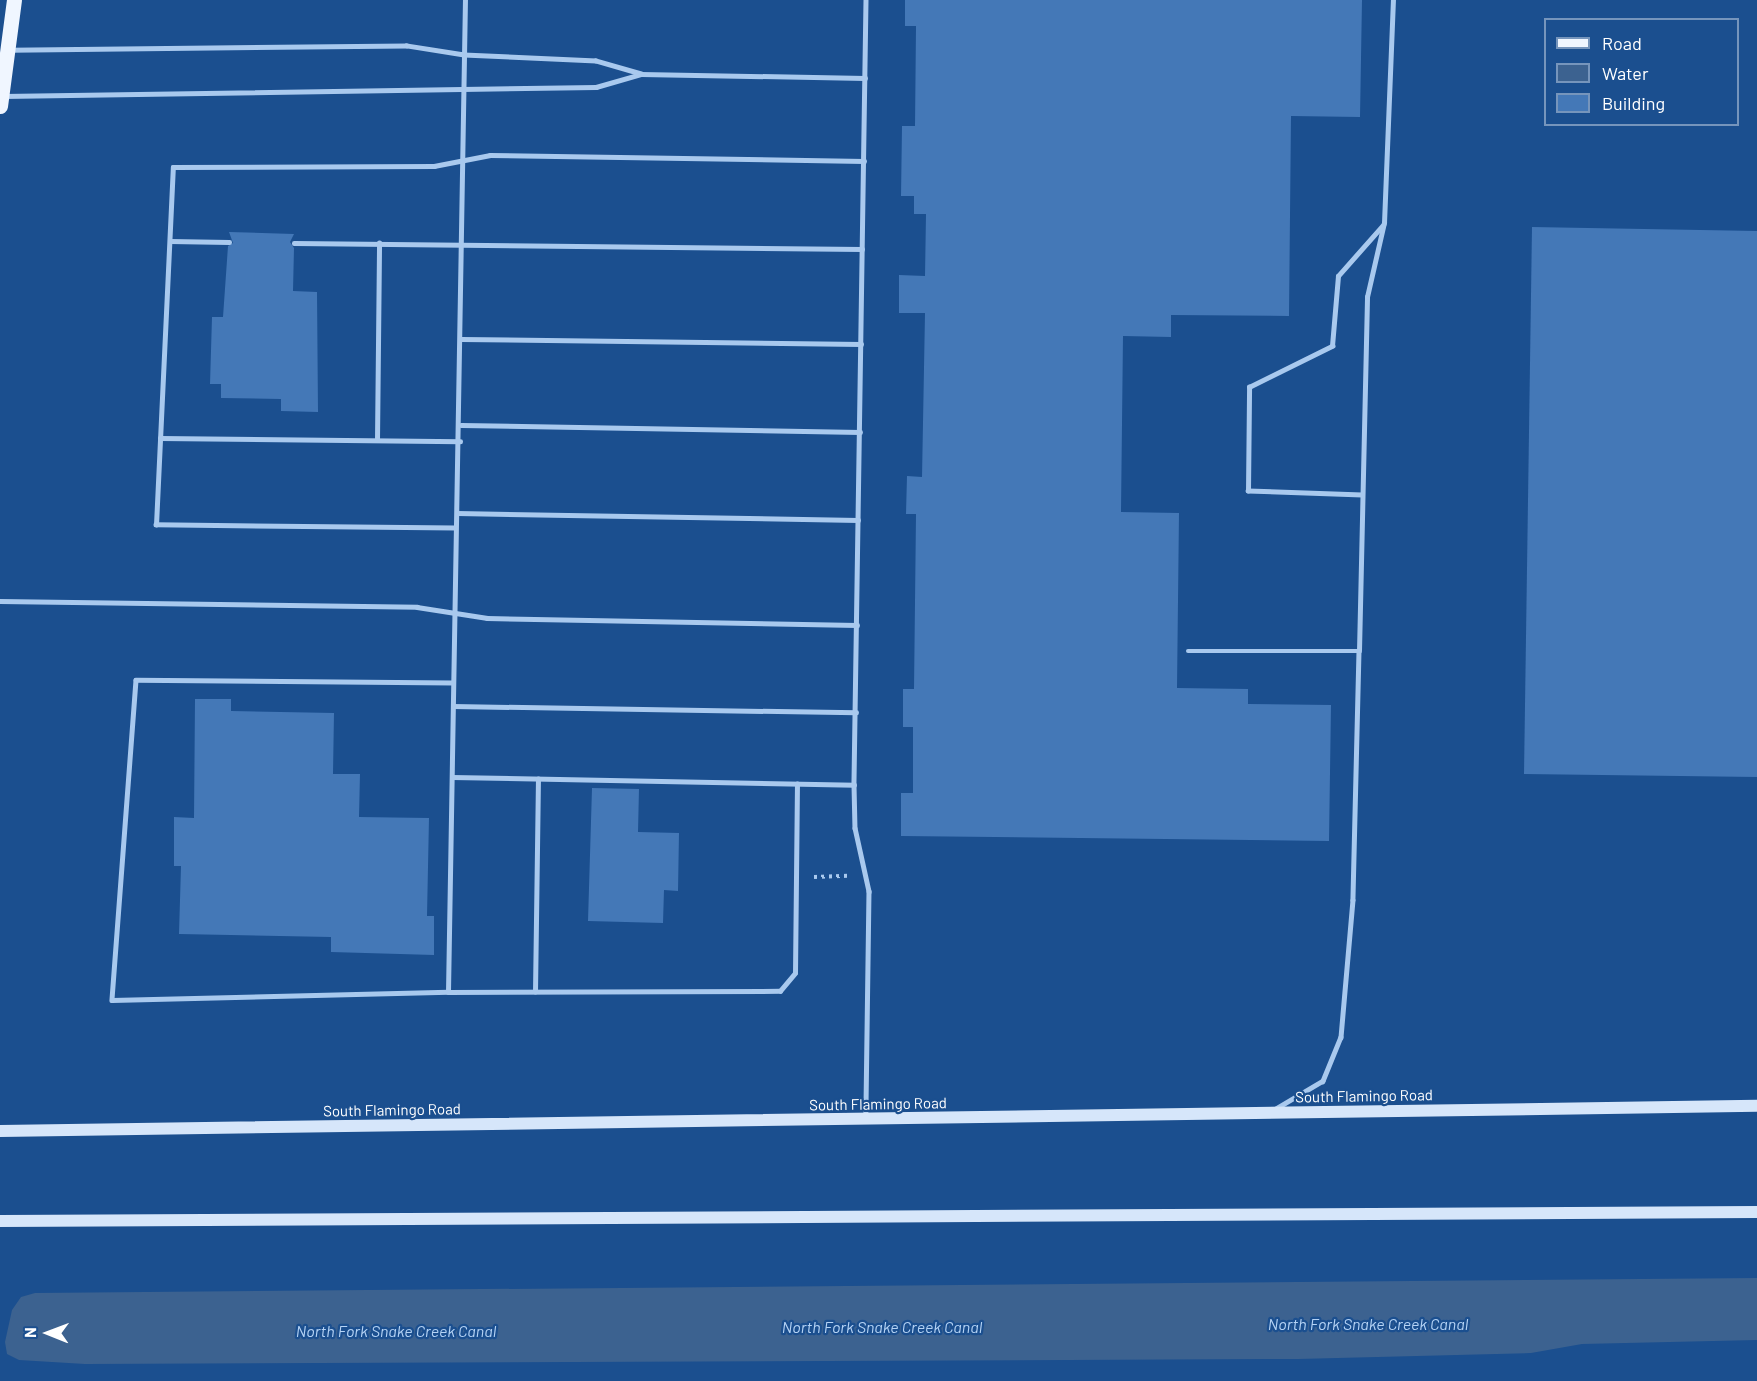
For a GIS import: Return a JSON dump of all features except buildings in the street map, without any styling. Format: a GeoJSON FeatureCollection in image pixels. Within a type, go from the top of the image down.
{"type":"FeatureCollection","features":[{"type":"Feature","properties":{"kind":"main road"},"geometry":{"type":"LineString","coordinates":[[0,100],[4,50],[14,0]]}},
{"type":"Feature","properties":{"kind":"main road","name":"South Flamingo Road"},"geometry":{"type":"LineString","coordinates":[[0,1131],[1757,1106]]}},
{"type":"Feature","properties":{"kind":"main road"},"geometry":{"type":"LineString","coordinates":[[0,1221],[1757,1212]]}},
{"type":"Feature","properties":{"kind":"lane"},"geometry":{"type":"LineString","coordinates":[[448,992],[455,528],[461,425],[465,0]]}},
{"type":"Feature","properties":{"kind":"lane"},"geometry":{"type":"LineString","coordinates":[[866,0],[855,784],[855,828],[869,891],[866,1119]]}},
{"type":"Feature","properties":{"kind":"lane"},"geometry":{"type":"LineString","coordinates":[[1272,1112],[1323,1081],[1336,1058],[1347,987],[1359,651],[1367,297],[1384,223],[1393,0]]}},
{"type":"Feature","properties":{"kind":"lane"},"geometry":{"type":"LineString","coordinates":[[4,50],[407,46],[464,55],[596,61],[641,74],[865,78]]}},
{"type":"Feature","properties":{"kind":"lane"},"geometry":{"type":"LineString","coordinates":[[0,100],[464,87],[596,87],[641,74]]}},
{"type":"Feature","properties":{"kind":"lane"},"geometry":{"type":"LineString","coordinates":[[455,528],[156,525],[173,167],[434,166],[489,155],[864,161]]}},
{"type":"Feature","properties":{"kind":"lane"},"geometry":{"type":"LineString","coordinates":[[1362,495],[1248,491],[1249,387],[1332,346],[1338,276],[1384,223]]}},
{"type":"Feature","properties":{"kind":"lane"},"geometry":{"type":"LineString","coordinates":[[170,241],[228,242]]}},
{"type":"Feature","properties":{"kind":"lane"},"geometry":{"type":"LineString","coordinates":[[294,243],[463,242],[862,249]]}},
{"type":"Feature","properties":{"kind":"lane"},"geometry":{"type":"LineString","coordinates":[[376,440],[379,243]]}},
{"type":"Feature","properties":{"kind":"lane"},"geometry":{"type":"LineString","coordinates":[[461,339],[861,344]]}},
{"type":"Feature","properties":{"kind":"lane"},"geometry":{"type":"LineString","coordinates":[[461,425],[860,432]]}},
{"type":"Feature","properties":{"kind":"lane"},"geometry":{"type":"LineString","coordinates":[[160,438],[460,441]]}},
{"type":"Feature","properties":{"kind":"lane"},"geometry":{"type":"LineString","coordinates":[[457,513],[858,520]]}},
{"type":"Feature","properties":{"kind":"lane"},"geometry":{"type":"LineString","coordinates":[[0,601],[417,608],[487,618],[857,625]]}},
{"type":"Feature","properties":{"kind":"lane"},"geometry":{"type":"LineString","coordinates":[[1188,651],[1359,651]]}},
{"type":"Feature","properties":{"kind":"lane"},"geometry":{"type":"LineString","coordinates":[[453,683],[136,680],[112,1000],[448,992],[780,991],[795,973],[797,784]]}},
{"type":"Feature","properties":{"kind":"lane"},"geometry":{"type":"LineString","coordinates":[[453,706],[856,712]]}},
{"type":"Feature","properties":{"kind":"lane"},"geometry":{"type":"LineString","coordinates":[[452,777],[855,784]]}},
{"type":"Feature","properties":{"kind":"lane"},"geometry":{"type":"LineString","coordinates":[[535,992],[538,779]]}},
{"type":"Feature","properties":{"kind":"path"},"geometry":{"type":"LineString","coordinates":[[796,877],[864,876]]}},
{"type":"Feature","properties":{"kind":"water","name":"North Fork Snake Creek Canal"},"geometry":{"type":"Polygon","coordinates":[[[1757,1278],[1757,1340],[1582,1344],[1531,1353],[1298,1359],[85,1364],[19,1360],[7,1354],[5,1342],[12,1310],[21,1297],[35,1293],[1757,1278]]]}}]}
